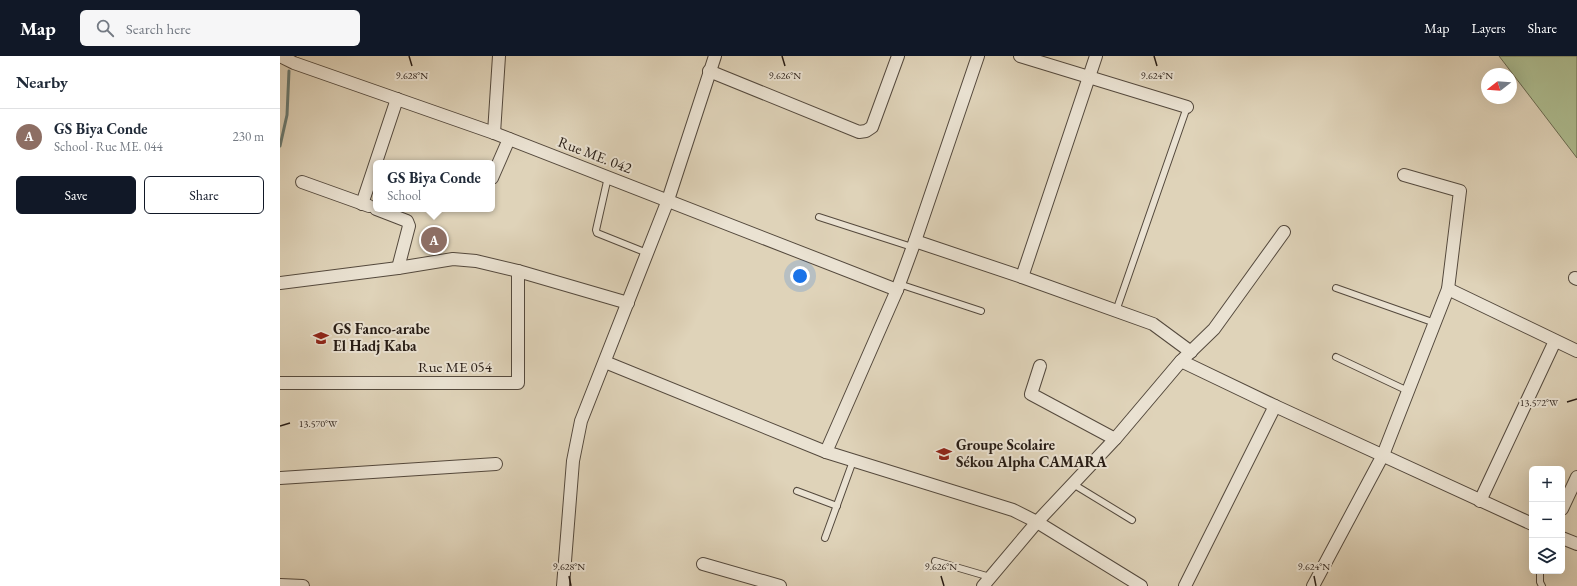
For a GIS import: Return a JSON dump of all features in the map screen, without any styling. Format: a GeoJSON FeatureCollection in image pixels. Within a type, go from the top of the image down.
{"type":"FeatureCollection","features":[{"type":"Feature","properties":{"kind":"street","name":"Rue ME. 042"},"geometry":{"type":"LineString","coordinates":[[280,56],[294,63],[494,133],[898,287]]}},
{"type":"Feature","properties":{"kind":"street"},"geometry":{"type":"LineString","coordinates":[[494,133],[499,56]]}},
{"type":"Feature","properties":{"kind":"street"},"geometry":{"type":"LineString","coordinates":[[563,586],[573,461],[580,421],[605,362],[668,200],[715,56]]}},
{"type":"Feature","properties":{"kind":"street"},"geometry":{"type":"LineString","coordinates":[[709,71],[859,132],[866,131],[872,127],[898,56]]}},
{"type":"Feature","properties":{"kind":"street"},"geometry":{"type":"LineString","coordinates":[[826,452],[898,287],[978,56]]}},
{"type":"Feature","properties":{"kind":"street"},"geometry":{"type":"LineString","coordinates":[[1020,56],[1187,107]]}},
{"type":"Feature","properties":{"kind":"street"},"geometry":{"type":"LineString","coordinates":[[1022,277],[1096,56]]}},
{"type":"Feature","properties":{"kind":"street"},"geometry":{"type":"LineString","coordinates":[[377,160],[397,99]]}},
{"type":"Feature","properties":{"kind":"street"},"geometry":{"type":"LineString","coordinates":[[495,171],[509,139]]}},
{"type":"Feature","properties":{"kind":"street"},"geometry":{"type":"LineString","coordinates":[[362,204],[373,171]]}},
{"type":"Feature","properties":{"kind":"street"},"geometry":{"type":"LineString","coordinates":[[1313,586],[1383,455],[1448,289],[1460,191],[1404,175]]}},
{"type":"Feature","properties":{"kind":"street"},"geometry":{"type":"LineString","coordinates":[[302,182],[373,208]]}},
{"type":"Feature","properties":{"kind":"street"},"geometry":{"type":"LineString","coordinates":[[384,212],[406,221],[409,226],[398,268]]}},
{"type":"Feature","properties":{"kind":"street"},"geometry":{"type":"LineString","coordinates":[[987,582],[1037,522],[1115,439],[1181,361],[1214,329],[1284,232]]}},
{"type":"Feature","properties":{"kind":"street"},"geometry":{"type":"LineString","coordinates":[[914,244],[1022,277],[1153,324],[1191,352]]}},
{"type":"Feature","properties":{"kind":"street"},"geometry":{"type":"LineString","coordinates":[[280,283],[398,268],[453,259],[476,261],[518,271],[628,302]]}},
{"type":"Feature","properties":{"kind":"street","name":"Rue ME 054"},"geometry":{"type":"LineString","coordinates":[[280,383],[518,383],[518,271]]}},
{"type":"Feature","properties":{"kind":"street"},"geometry":{"type":"LineString","coordinates":[[1448,289],[1577,351]]}},
{"type":"Feature","properties":{"kind":"street"},"geometry":{"type":"LineString","coordinates":[[1480,501],[1555,341]]}},
{"type":"Feature","properties":{"kind":"street"},"geometry":{"type":"LineString","coordinates":[[1181,361],[1275,406],[1529,523]]}},
{"type":"Feature","properties":{"kind":"street"},"geometry":{"type":"LineString","coordinates":[[605,362],[826,452],[1013,510],[1037,522],[1141,586]]}},
{"type":"Feature","properties":{"kind":"street"},"geometry":{"type":"LineString","coordinates":[[1040,366],[1031,394],[1115,439]]}},
{"type":"Feature","properties":{"kind":"street"},"geometry":{"type":"LineString","coordinates":[[1185,586],[1275,406]]}},
{"type":"Feature","properties":{"kind":"street"},"geometry":{"type":"LineString","coordinates":[[280,478],[496,464]]}},
{"type":"Feature","properties":{"kind":"street"},"geometry":{"type":"LineString","coordinates":[[1565,503],[1577,477]]}},
{"type":"Feature","properties":{"kind":"street"},"geometry":{"type":"LineString","coordinates":[[1565,539],[1577,544]]}},
{"type":"Feature","properties":{"kind":"street"},"geometry":{"type":"LineString","coordinates":[[704,564],[780,586]]}},
{"type":"Feature","properties":{"kind":"street"},"geometry":{"type":"LineString","coordinates":[[280,585],[303,586]]}},
{"type":"Feature","properties":{"kind":"lane"},"geometry":{"type":"LineString","coordinates":[[1116,311],[1187,107]]}},
{"type":"Feature","properties":{"kind":"lane"},"geometry":{"type":"LineString","coordinates":[[608,177],[596,230],[597,233],[647,253]]}},
{"type":"Feature","properties":{"kind":"lane"},"geometry":{"type":"LineString","coordinates":[[819,217],[914,244]]}},
{"type":"Feature","properties":{"kind":"lane"},"geometry":{"type":"LineString","coordinates":[[898,287],[980,311]]}},
{"type":"Feature","properties":{"kind":"lane"},"geometry":{"type":"LineString","coordinates":[[1336,288],[1435,323]]}},
{"type":"Feature","properties":{"kind":"lane"},"geometry":{"type":"LineString","coordinates":[[1336,357],[1408,391]]}},
{"type":"Feature","properties":{"kind":"lane"},"geometry":{"type":"LineString","coordinates":[[825,538],[854,461]]}},
{"type":"Feature","properties":{"kind":"lane"},"geometry":{"type":"LineString","coordinates":[[1073,484],[1132,520]]}},
{"type":"Feature","properties":{"kind":"lane"},"geometry":{"type":"LineString","coordinates":[[797,491],[837,506]]}},
{"type":"Feature","properties":{"kind":"lane"},"geometry":{"type":"LineString","coordinates":[[935,561],[987,582]]}},
{"type":"Feature","properties":{"kind":"lane"},"geometry":{"type":"LineString","coordinates":[[1540,574],[1540,582],[1542,586]]}},
{"type":"Feature","properties":{"kind":"green space"},"geometry":{"type":"Polygon","coordinates":[[[1499,56],[1577,56],[1577,158],[1517,80],[1517,68],[1508,68],[1499,56]]]}},
{"type":"Feature","properties":{"kind":"waterway"},"geometry":{"type":"LineString","coordinates":[[280,146],[287,115],[289,71]]}},
{"type":"Feature","properties":{"kind":"place","name":"GS Biya Conde"},"geometry":{"type":"Point","coordinates":[434,240]}},
{"type":"Feature","properties":{"kind":"place","name":"GS Fanco-arabe El Hadj Kaba"},"geometry":{"type":"Point","coordinates":[321,338]}},
{"type":"Feature","properties":{"kind":"place","name":"Groupe Scolaire Sékou Alpha CAMARA"},"geometry":{"type":"Point","coordinates":[944,454]}}]}
